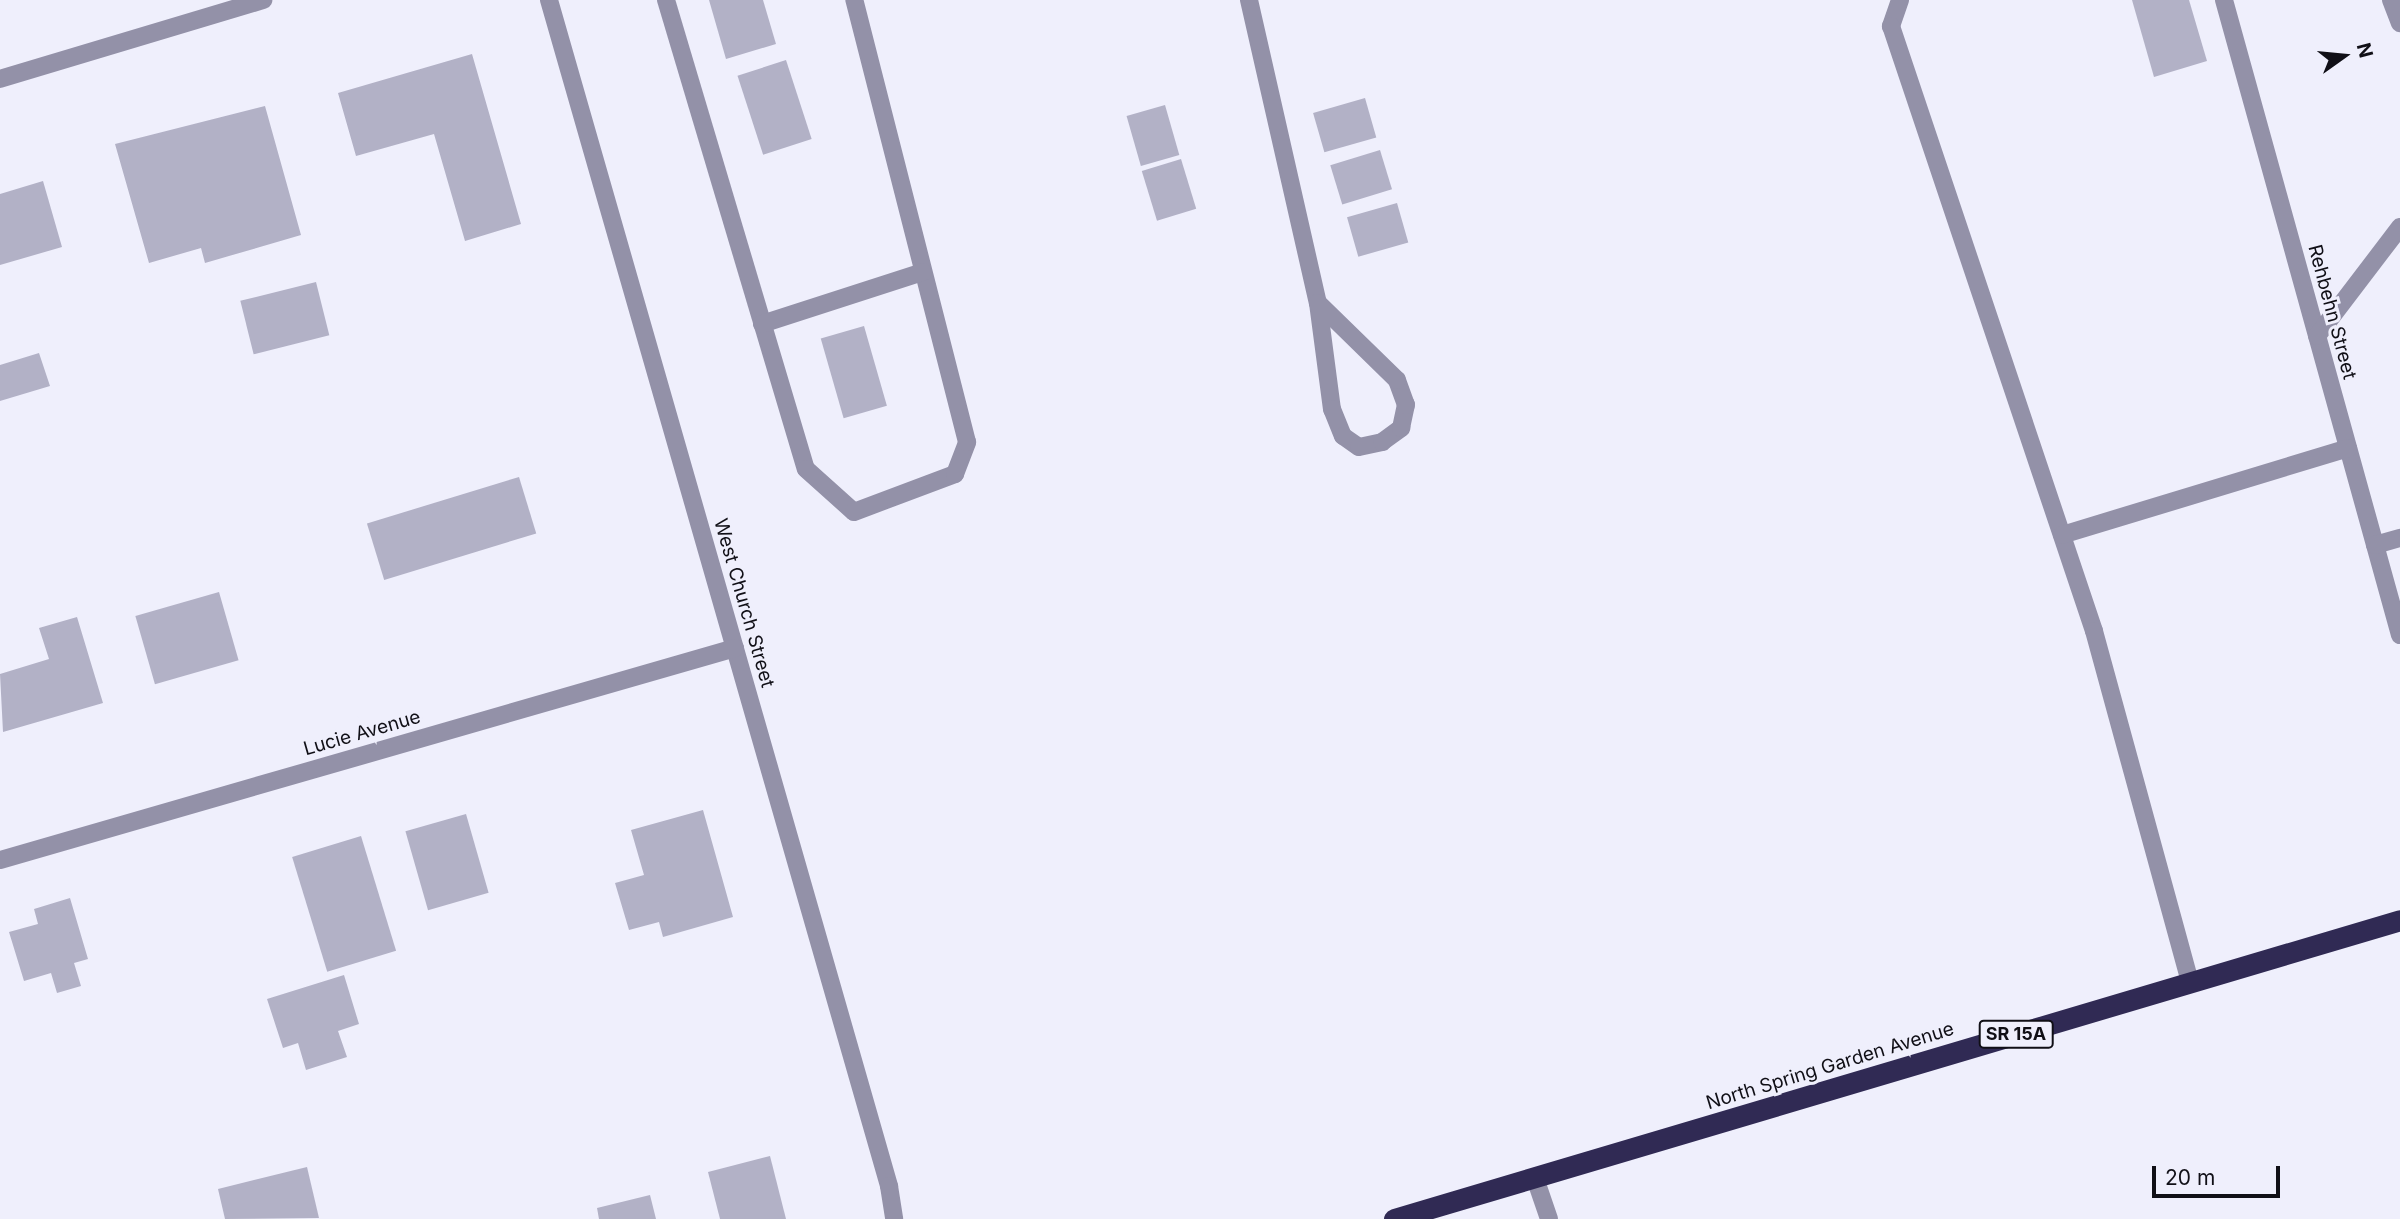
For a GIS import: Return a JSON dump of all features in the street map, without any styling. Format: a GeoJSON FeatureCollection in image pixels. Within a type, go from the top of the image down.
{"type":"FeatureCollection","features":[{"type":"Feature","properties":{"kind":"highway","name":"North Spring Garden Avenue"},"geometry":{"type":"LineString","coordinates":[[1394,1219],[2400,920]]}},
{"type":"Feature","properties":{"kind":"street"},"geometry":{"type":"LineString","coordinates":[[0,79],[263,0]]}},
{"type":"Feature","properties":{"kind":"street","name":"West Church Street"},"geometry":{"type":"LineString","coordinates":[[549,0],[889,1186],[894,1219]]}},
{"type":"Feature","properties":{"kind":"street"},"geometry":{"type":"LineString","coordinates":[[666,0],[806,469],[854,512],[955,474],[967,442],[854,0]]}},
{"type":"Feature","properties":{"kind":"street"},"geometry":{"type":"LineString","coordinates":[[1250,0],[1318,303],[1332,409],[1343,436],[1359,447],[1382,442],[1401,428],[1406,405],[1397,380],[1318,303]]}},
{"type":"Feature","properties":{"kind":"street"},"geometry":{"type":"LineString","coordinates":[[1900,0],[1891,26],[2094,631],[2190,983]]}},
{"type":"Feature","properties":{"kind":"street","name":"Rehbehn Street"},"geometry":{"type":"LineString","coordinates":[[2224,0],[2400,635]]}},
{"type":"Feature","properties":{"kind":"street"},"geometry":{"type":"LineString","coordinates":[[2392,0],[2400,23]]}},
{"type":"Feature","properties":{"kind":"street"},"geometry":{"type":"LineString","coordinates":[[2317,337],[2400,227]]}},
{"type":"Feature","properties":{"kind":"street"},"geometry":{"type":"LineString","coordinates":[[762,324],[923,272]]}},
{"type":"Feature","properties":{"kind":"street"},"geometry":{"type":"LineString","coordinates":[[2062,535],[2348,448]]}},
{"type":"Feature","properties":{"kind":"street"},"geometry":{"type":"LineString","coordinates":[[2375,545],[2400,538]]}},
{"type":"Feature","properties":{"kind":"street","name":"Lucie Avenue"},"geometry":{"type":"LineString","coordinates":[[0,860],[735,648]]}},
{"type":"Feature","properties":{"kind":"street"},"geometry":{"type":"LineString","coordinates":[[1535,1178],[1549,1219]]}},
{"type":"Feature","properties":{"kind":"building"},"geometry":{"type":"Polygon","coordinates":[[[709,0],[763,0],[776,44],[726,59],[709,0]]]}},
{"type":"Feature","properties":{"kind":"building"},"geometry":{"type":"Polygon","coordinates":[[[2132,0],[2189,0],[2207,61],[2154,77],[2132,0]]]}},
{"type":"Feature","properties":{"kind":"building"},"geometry":{"type":"Polygon","coordinates":[[[472,54],[521,224],[465,241],[434,134],[356,156],[338,93],[472,54]]]}},
{"type":"Feature","properties":{"kind":"building"},"geometry":{"type":"Polygon","coordinates":[[[786,60],[812,139],[763,155],[737,76],[786,60]]]}},
{"type":"Feature","properties":{"kind":"building"},"geometry":{"type":"Polygon","coordinates":[[[1365,98],[1376,137],[1324,152],[1313,113],[1365,98]]]}},
{"type":"Feature","properties":{"kind":"building"},"geometry":{"type":"Polygon","coordinates":[[[1165,105],[1179,155],[1141,166],[1127,116],[1165,105]]]}},
{"type":"Feature","properties":{"kind":"building"},"geometry":{"type":"Polygon","coordinates":[[[265,106],[301,235],[205,263],[201,248],[149,263],[115,144],[265,106]]]}},
{"type":"Feature","properties":{"kind":"building"},"geometry":{"type":"Polygon","coordinates":[[[1380,150],[1392,189],[1342,204],[1330,165],[1380,150]]]}},
{"type":"Feature","properties":{"kind":"building"},"geometry":{"type":"Polygon","coordinates":[[[1181,159],[1196,209],[1157,221],[1142,171],[1181,159]]]}},
{"type":"Feature","properties":{"kind":"building"},"geometry":{"type":"Polygon","coordinates":[[[43,181],[62,247],[0,265],[0,194],[43,181]]]}},
{"type":"Feature","properties":{"kind":"building"},"geometry":{"type":"Polygon","coordinates":[[[1397,203],[1408,242],[1358,257],[1347,217],[1397,203]]]}},
{"type":"Feature","properties":{"kind":"building"},"geometry":{"type":"Polygon","coordinates":[[[316,282],[329,335],[254,354],[240,301],[316,282]]]}},
{"type":"Feature","properties":{"kind":"building"},"geometry":{"type":"Polygon","coordinates":[[[864,326],[887,406],[844,418],[821,338],[864,326]]]}},
{"type":"Feature","properties":{"kind":"building"},"geometry":{"type":"Polygon","coordinates":[[[39,353],[50,386],[0,401],[0,365],[39,353]]]}},
{"type":"Feature","properties":{"kind":"building"},"geometry":{"type":"Polygon","coordinates":[[[519,477],[536,533],[384,580],[367,523],[519,477]]]}},
{"type":"Feature","properties":{"kind":"building"},"geometry":{"type":"Polygon","coordinates":[[[219,592],[239,660],[155,684],[135,616],[219,592]]]}},
{"type":"Feature","properties":{"kind":"building"},"geometry":{"type":"Polygon","coordinates":[[[77,617],[103,703],[3,732],[0,674],[49,659],[39,628],[77,617]]]}},
{"type":"Feature","properties":{"kind":"building"},"geometry":{"type":"Polygon","coordinates":[[[703,810],[733,917],[663,937],[659,922],[629,930],[615,883],[644,875],[631,830],[703,810]]]}},
{"type":"Feature","properties":{"kind":"building"},"geometry":{"type":"Polygon","coordinates":[[[466,814],[489,893],[428,910],[405,831],[466,814]]]}},
{"type":"Feature","properties":{"kind":"building"},"geometry":{"type":"Polygon","coordinates":[[[361,836],[396,951],[327,972],[292,857],[361,836]]]}},
{"type":"Feature","properties":{"kind":"building"},"geometry":{"type":"Polygon","coordinates":[[[70,898],[88,959],[74,963],[81,986],[57,993],[51,973],[24,981],[9,932],[38,924],[34,909],[70,898]]]}},
{"type":"Feature","properties":{"kind":"building"},"geometry":{"type":"Polygon","coordinates":[[[344,975],[359,1024],[338,1031],[347,1057],[306,1070],[298,1043],[283,1048],[267,999],[344,975]]]}},
{"type":"Feature","properties":{"kind":"building"},"geometry":{"type":"Polygon","coordinates":[[[770,1156],[786,1219],[720,1219],[708,1172],[770,1156]]]}},
{"type":"Feature","properties":{"kind":"building"},"geometry":{"type":"Polygon","coordinates":[[[307,1167],[319,1218],[225,1219],[218,1189],[307,1167]]]}},
{"type":"Feature","properties":{"kind":"building"},"geometry":{"type":"Polygon","coordinates":[[[650,1195],[656,1219],[599,1219],[597,1208],[650,1195]]]}}]}
